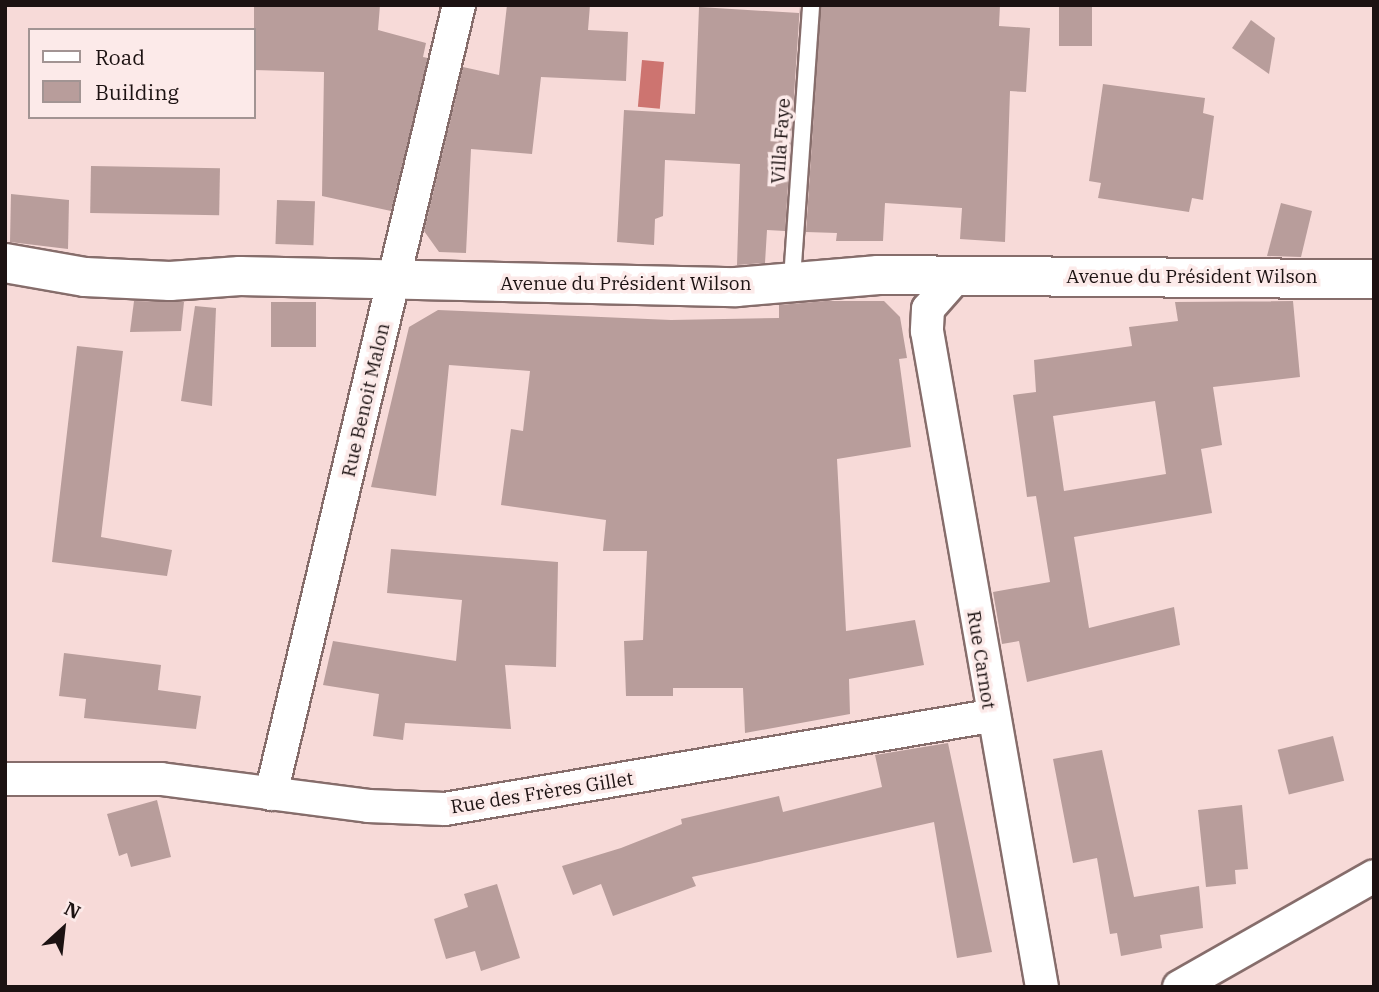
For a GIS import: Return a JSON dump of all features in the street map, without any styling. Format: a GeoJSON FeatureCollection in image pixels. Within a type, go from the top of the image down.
{"type":"FeatureCollection","features":[{"type":"Feature","properties":{"kind":"street","name":"Rue Benoit Malon"},"geometry":{"type":"LineString","coordinates":[[271,794],[458,5]]}},
{"type":"Feature","properties":{"kind":"street","name":"Avenue du Président Wilson"},"geometry":{"type":"LineString","coordinates":[[5,263],[85,276],[170,281],[240,276],[736,287],[792,279],[878,275],[1374,279]]}},
{"type":"Feature","properties":{"kind":"street","name":"Rue Carnot"},"geometry":{"type":"LineString","coordinates":[[878,275],[910,297],[927,331]]}},
{"type":"Feature","properties":{"kind":"street","name":"Rue Carnot"},"geometry":{"type":"LineString","coordinates":[[958,275],[928,309],[927,331],[990,716],[1042,987]]}},
{"type":"Feature","properties":{"kind":"street","name":"Rue des Frères Gillet"},"geometry":{"type":"LineString","coordinates":[[5,779],[161,779],[271,794],[445,809],[990,716]]}},
{"type":"Feature","properties":{"kind":"street"},"geometry":{"type":"LineString","coordinates":[[1179,987],[1374,876]]}},
{"type":"Feature","properties":{"kind":"lane","name":"Villa Faye"},"geometry":{"type":"LineString","coordinates":[[792,279],[811,5]]}},
{"type":"Feature","properties":{"kind":"shaded area"},"geometry":{"type":"Polygon","coordinates":[[[642,60],[664,62],[660,109],[638,107],[642,60]]]}},
{"type":"Feature","properties":{"kind":"building"},"geometry":{"type":"Polygon","coordinates":[[[254,5],[380,5],[378,30],[426,43],[423,57],[428,58],[391,211],[322,196],[324,72],[256,70],[254,5]]]}},
{"type":"Feature","properties":{"kind":"building"},"geometry":{"type":"Polygon","coordinates":[[[507,5],[590,5],[588,30],[628,32],[626,81],[541,77],[532,154],[471,149],[466,253],[439,252],[424,231],[463,67],[499,75],[507,5]]]}},
{"type":"Feature","properties":{"kind":"building"},"geometry":{"type":"Polygon","coordinates":[[[800,5],[785,231],[767,230],[765,263],[737,265],[740,164],[665,160],[663,216],[655,219],[654,245],[617,242],[624,110],[695,114],[699,7],[799,13],[800,5]]]}},
{"type":"Feature","properties":{"kind":"building"},"geometry":{"type":"Polygon","coordinates":[[[821,5],[1000,5],[999,26],[1030,28],[1026,92],[1010,91],[1005,242],[960,239],[962,208],[885,203],[883,241],[836,241],[837,233],[806,232],[821,5]]]}},
{"type":"Feature","properties":{"kind":"building"},"geometry":{"type":"Polygon","coordinates":[[[1059,5],[1092,5],[1092,46],[1059,46],[1059,5]]]}},
{"type":"Feature","properties":{"kind":"building"},"geometry":{"type":"Polygon","coordinates":[[[1251,20],[1275,38],[1269,74],[1232,48],[1251,20]]]}},
{"type":"Feature","properties":{"kind":"building"},"geometry":{"type":"Polygon","coordinates":[[[1103,84],[1205,98],[1203,113],[1214,116],[1203,200],[1192,198],[1189,212],[1098,198],[1101,183],[1089,181],[1103,84]]]}},
{"type":"Feature","properties":{"kind":"building"},"geometry":{"type":"Polygon","coordinates":[[[91,166],[220,168],[219,215],[90,213],[91,166]]]}},
{"type":"Feature","properties":{"kind":"building"},"geometry":{"type":"Polygon","coordinates":[[[11,194],[69,200],[68,249],[10,242],[11,194]]]}},
{"type":"Feature","properties":{"kind":"building"},"geometry":{"type":"Polygon","coordinates":[[[277,200],[315,201],[313,245],[275,244],[277,200]]]}},
{"type":"Feature","properties":{"kind":"building"},"geometry":{"type":"Polygon","coordinates":[[[1281,203],[1312,211],[1301,257],[1267,256],[1281,203]]]}},
{"type":"Feature","properties":{"kind":"building"},"geometry":{"type":"Polygon","coordinates":[[[134,301],[184,302],[181,331],[130,332],[134,301]]]}},
{"type":"Feature","properties":{"kind":"building"},"geometry":{"type":"Polygon","coordinates":[[[825,301],[884,301],[900,317],[907,358],[899,359],[911,447],[837,459],[846,631],[915,620],[924,665],[849,679],[850,714],[745,733],[743,688],[673,688],[673,696],[626,696],[624,641],[643,640],[647,551],[603,551],[606,520],[501,505],[511,429],[523,431],[530,371],[449,365],[436,496],[371,487],[409,327],[438,310],[671,320],[779,318],[779,305],[825,301]]]}},
{"type":"Feature","properties":{"kind":"building"},"geometry":{"type":"Polygon","coordinates":[[[1293,301],[1300,377],[1213,387],[1222,445],[1201,449],[1212,513],[1074,537],[1089,628],[1174,607],[1180,645],[1027,682],[1019,641],[1002,644],[993,592],[1050,582],[1036,496],[1027,497],[1013,395],[1036,392],[1034,360],[1132,346],[1129,327],[1178,321],[1175,302],[1293,301]],[[1155,401],[1053,416],[1064,491],[1166,474],[1155,401]]]}},
{"type":"Feature","properties":{"kind":"building"},"geometry":{"type":"Polygon","coordinates":[[[271,302],[316,302],[316,347],[271,347],[271,302]]]}},
{"type":"Feature","properties":{"kind":"building"},"geometry":{"type":"Polygon","coordinates":[[[195,306],[216,308],[212,406],[181,401],[195,306]]]}},
{"type":"Feature","properties":{"kind":"building"},"geometry":{"type":"Polygon","coordinates":[[[77,346],[123,351],[101,537],[172,550],[167,576],[52,562],[77,346]]]}},
{"type":"Feature","properties":{"kind":"building"},"geometry":{"type":"Polygon","coordinates":[[[391,549],[558,562],[556,667],[505,665],[511,729],[405,723],[403,740],[373,736],[379,694],[323,685],[333,641],[456,661],[462,600],[387,593],[391,549]]]}},
{"type":"Feature","properties":{"kind":"building"},"geometry":{"type":"Polygon","coordinates":[[[64,653],[161,665],[158,690],[201,696],[196,729],[84,718],[86,699],[59,696],[64,653]]]}},
{"type":"Feature","properties":{"kind":"building"},"geometry":{"type":"Polygon","coordinates":[[[1333,736],[1344,781],[1289,794],[1278,750],[1333,736]]]}},
{"type":"Feature","properties":{"kind":"building"},"geometry":{"type":"Polygon","coordinates":[[[948,743],[992,952],[957,958],[934,822],[692,877],[696,886],[613,916],[601,884],[573,895],[562,866],[621,848],[682,824],[681,819],[779,796],[783,812],[882,787],[875,755],[948,743]]]}},
{"type":"Feature","properties":{"kind":"building"},"geometry":{"type":"Polygon","coordinates":[[[1102,750],[1134,897],[1199,886],[1203,928],[1160,935],[1162,948],[1121,956],[1117,933],[1110,934],[1097,858],[1073,863],[1053,759],[1102,750]]]}},
{"type":"Feature","properties":{"kind":"building"},"geometry":{"type":"Polygon","coordinates":[[[157,800],[171,857],[131,867],[127,853],[119,856],[107,814],[157,800]]]}},
{"type":"Feature","properties":{"kind":"building"},"geometry":{"type":"Polygon","coordinates":[[[1242,805],[1248,869],[1235,870],[1236,884],[1206,887],[1198,810],[1242,805]]]}},
{"type":"Feature","properties":{"kind":"building"},"geometry":{"type":"Polygon","coordinates":[[[497,884],[520,958],[481,971],[475,951],[446,959],[434,919],[468,907],[464,894],[497,884]]]}}]}
